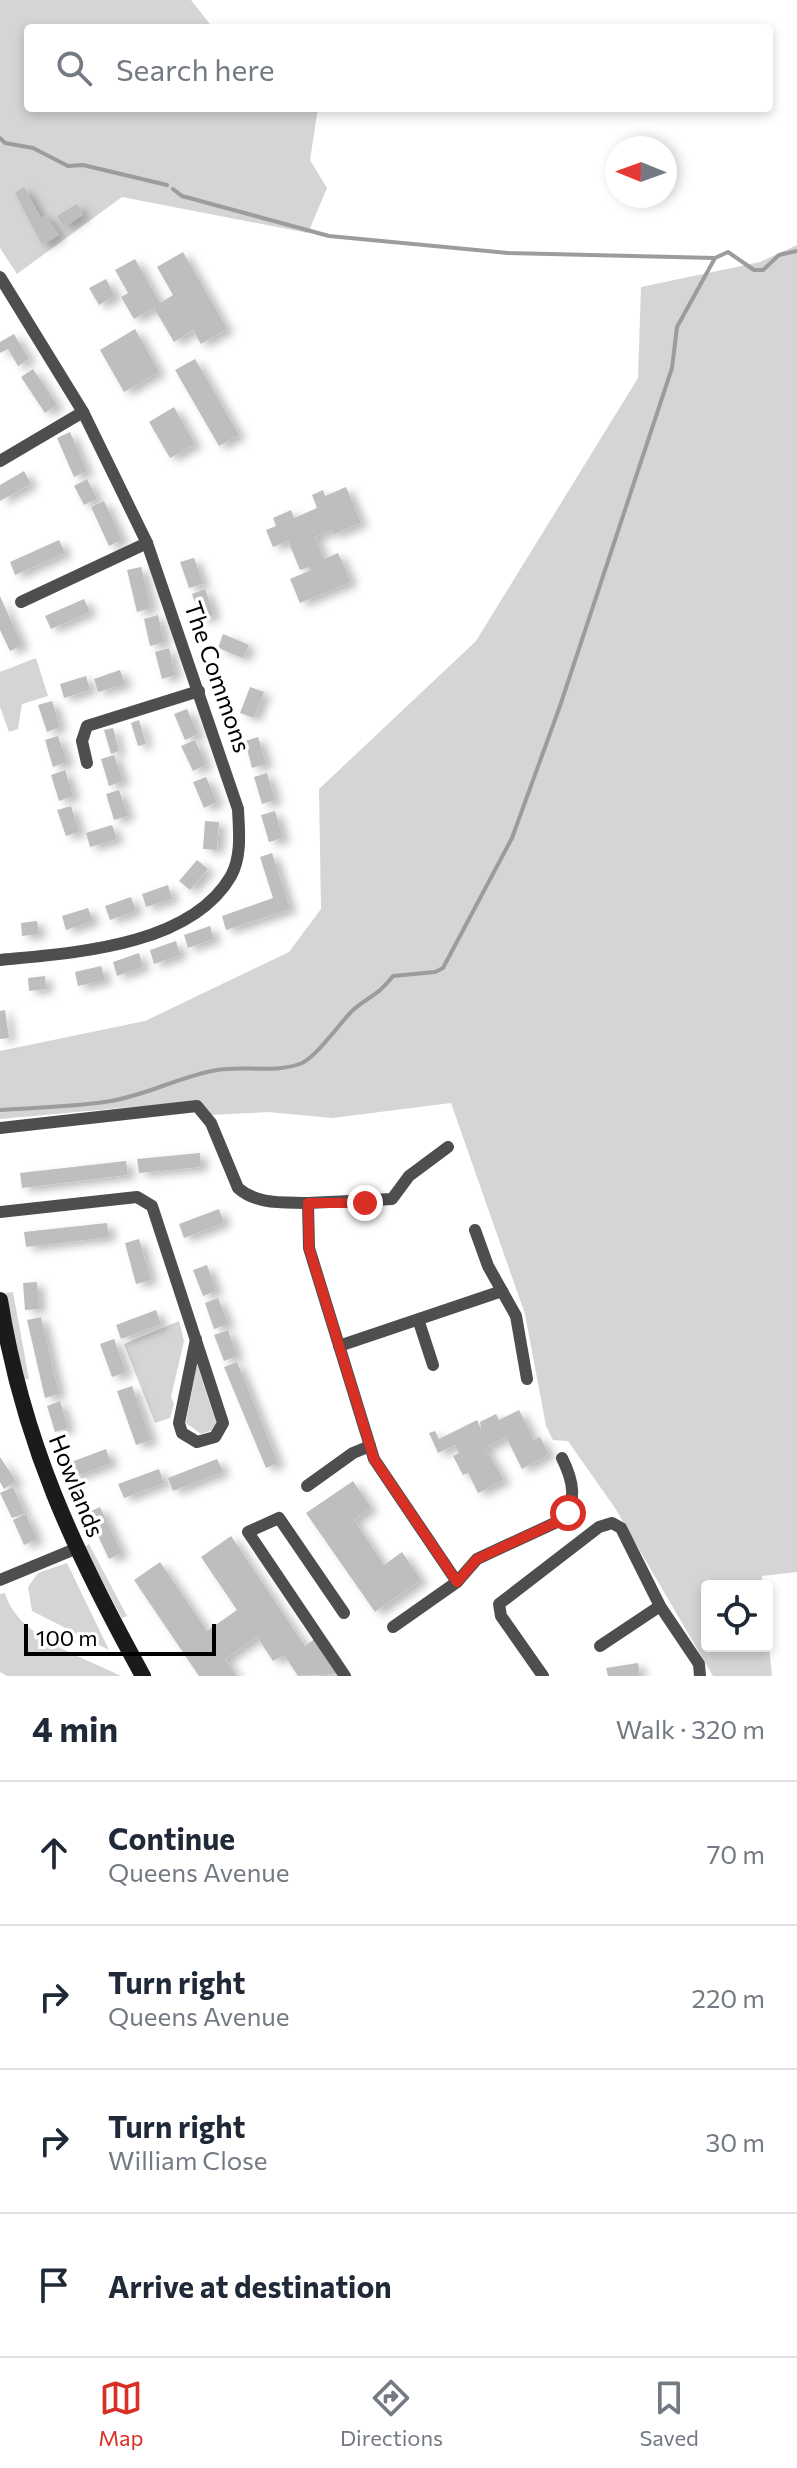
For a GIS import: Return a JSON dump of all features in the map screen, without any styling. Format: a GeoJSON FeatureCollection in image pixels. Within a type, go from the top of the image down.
{"type":"FeatureCollection","features":[{"type":"Feature","properties":{"kind":"street","name":"The Commons"},"geometry":{"type":"LineString","coordinates":[[0,960],[120,945],[179,921],[212,900],[232,874],[239,846],[238,809],[147,543],[83,412],[2,283]]}},
{"type":"Feature","properties":{"kind":"street"},"geometry":{"type":"LineString","coordinates":[[0,461],[83,412]]}},
{"type":"Feature","properties":{"kind":"street"},"geometry":{"type":"LineString","coordinates":[[21,602],[147,543]]}},
{"type":"Feature","properties":{"kind":"street"},"geometry":{"type":"LineString","coordinates":[[87,763],[82,741],[87,726],[199,691]]}},
{"type":"Feature","properties":{"kind":"street"},"geometry":{"type":"LineString","coordinates":[[0,1128],[197,1106],[211,1123],[238,1188],[246,1195],[257,1200],[308,1203],[392,1199],[409,1176],[448,1147]]}},
{"type":"Feature","properties":{"kind":"street"},"geometry":{"type":"LineString","coordinates":[[0,1212],[143,1198],[152,1206],[196,1339],[223,1423],[215,1437],[197,1442],[182,1433],[179,1423],[196,1339]]}},
{"type":"Feature","properties":{"kind":"street"},"geometry":{"type":"LineString","coordinates":[[308,1203],[309,1248],[374,1459],[457,1582]]}},
{"type":"Feature","properties":{"kind":"street"},"geometry":{"type":"LineString","coordinates":[[475,1230],[516,1316],[527,1379]]}},
{"type":"Feature","properties":{"kind":"street"},"geometry":{"type":"LineString","coordinates":[[339,1346],[419,1322],[502,1291]]}},
{"type":"Feature","properties":{"kind":"street","name":"Howlands"},"geometry":{"type":"LineString","coordinates":[[0,1300],[26,1424],[75,1549],[143,1676]]}},
{"type":"Feature","properties":{"kind":"street"},"geometry":{"type":"LineString","coordinates":[[419,1322],[433,1365]]}},
{"type":"Feature","properties":{"kind":"street"},"geometry":{"type":"LineString","coordinates":[[307,1486],[353,1453],[370,1446]]}},
{"type":"Feature","properties":{"kind":"street"},"geometry":{"type":"LineString","coordinates":[[393,1627],[457,1582],[477,1559],[559,1521],[568,1513],[573,1504],[573,1489],[562,1458]]}},
{"type":"Feature","properties":{"kind":"street"},"geometry":{"type":"LineString","coordinates":[[344,1613],[279,1518],[248,1532],[345,1676]]}},
{"type":"Feature","properties":{"kind":"street"},"geometry":{"type":"LineString","coordinates":[[543,1676],[501,1616],[499,1604],[599,1527],[612,1523],[621,1528],[660,1606],[699,1664],[700,1676]]}},
{"type":"Feature","properties":{"kind":"street"},"geometry":{"type":"LineString","coordinates":[[0,1580],[75,1549]]}},
{"type":"Feature","properties":{"kind":"street"},"geometry":{"type":"LineString","coordinates":[[600,1646],[660,1606]]}},
{"type":"Feature","properties":{"kind":"shaded area"},"geometry":{"type":"Polygon","coordinates":[[[0,0],[191,0],[210,24],[24,24],[24,112],[317,112],[310,160],[327,188],[308,233],[122,197],[17,274],[0,248],[0,0]]]}},
{"type":"Feature","properties":{"kind":"shaded area"},"geometry":{"type":"Polygon","coordinates":[[[797,245],[797,1572],[762,1576],[762,1580],[701,1580],[701,1652],[770,1652],[772,1676],[713,1676],[615,1508],[568,1441],[553,1440],[546,1426],[525,1314],[451,1103],[332,1118],[268,1112],[211,1115],[199,1101],[0,1119],[0,1051],[145,1021],[289,952],[321,909],[319,789],[476,641],[638,378],[641,287],[760,262],[797,245]]]}},
{"type":"Feature","properties":{"kind":"shaded area"},"geometry":{"type":"Polygon","coordinates":[[[36,658],[48,696],[22,704],[18,729],[9,732],[0,707],[0,672],[36,658]]]}},
{"type":"Feature","properties":{"kind":"shaded area"},"geometry":{"type":"Polygon","coordinates":[[[13,1292],[29,1379],[22,1380],[5,1293],[13,1292]]]}},
{"type":"Feature","properties":{"kind":"shaded area"},"geometry":{"type":"Polygon","coordinates":[[[179,1321],[184,1341],[171,1397],[174,1404],[170,1418],[155,1423],[124,1344],[179,1321]]]}},
{"type":"Feature","properties":{"kind":"shaded area"},"geometry":{"type":"Polygon","coordinates":[[[197,1364],[216,1422],[213,1430],[201,1434],[186,1423],[197,1364]]]}},
{"type":"Feature","properties":{"kind":"shaded area"},"geometry":{"type":"Polygon","coordinates":[[[89,1544],[127,1616],[122,1618],[84,1547],[89,1544]]]}},
{"type":"Feature","properties":{"kind":"shaded area"},"geometry":{"type":"Polygon","coordinates":[[[67,1563],[109,1650],[32,1611],[28,1587],[38,1573],[67,1563]]]}},
{"type":"Feature","properties":{"kind":"shaded area"},"geometry":{"type":"Polygon","coordinates":[[[5,1593],[12,1609],[37,1634],[121,1676],[7,1676],[0,1672],[0,1594],[5,1593]]]}},
{"type":"Feature","properties":{"kind":"building"},"geometry":{"type":"Polygon","coordinates":[[[24,187],[41,218],[46,215],[59,235],[42,245],[15,193],[24,187]]]}},
{"type":"Feature","properties":{"kind":"building"},"geometry":{"type":"Polygon","coordinates":[[[77,204],[83,215],[64,227],[57,216],[77,204]]]}},
{"type":"Feature","properties":{"kind":"building"},"geometry":{"type":"Polygon","coordinates":[[[183,252],[227,329],[201,344],[193,330],[174,342],[154,308],[134,319],[121,297],[128,293],[115,270],[135,259],[160,303],[173,295],[157,267],[183,252]]]}},
{"type":"Feature","properties":{"kind":"building"},"geometry":{"type":"Polygon","coordinates":[[[106,279],[115,296],[99,305],[89,288],[106,279]]]}},
{"type":"Feature","properties":{"kind":"building"},"geometry":{"type":"Polygon","coordinates":[[[135,329],[159,372],[124,392],[100,350],[135,329]]]}},
{"type":"Feature","properties":{"kind":"building"},"geometry":{"type":"Polygon","coordinates":[[[14,334],[29,359],[18,366],[8,349],[0,353],[0,342],[14,334]]]}},
{"type":"Feature","properties":{"kind":"building"},"geometry":{"type":"Polygon","coordinates":[[[195,359],[239,435],[219,446],[175,370],[195,359]]]}},
{"type":"Feature","properties":{"kind":"building"},"geometry":{"type":"Polygon","coordinates":[[[33,369],[57,405],[45,413],[21,377],[33,369]]]}},
{"type":"Feature","properties":{"kind":"building"},"geometry":{"type":"Polygon","coordinates":[[[174,407],[195,444],[170,458],[149,422],[174,407]]]}},
{"type":"Feature","properties":{"kind":"building"},"geometry":{"type":"Polygon","coordinates":[[[70,432],[87,471],[74,477],[57,438],[70,432]]]}},
{"type":"Feature","properties":{"kind":"building"},"geometry":{"type":"Polygon","coordinates":[[[24,471],[31,484],[0,501],[0,485],[24,471]]]}},
{"type":"Feature","properties":{"kind":"building"},"geometry":{"type":"Polygon","coordinates":[[[87,479],[97,499],[84,505],[74,486],[87,479]]]}},
{"type":"Feature","properties":{"kind":"building"},"geometry":{"type":"Polygon","coordinates":[[[346,487],[361,523],[334,534],[332,530],[315,537],[324,559],[338,553],[351,582],[300,603],[290,579],[311,570],[310,567],[300,570],[288,541],[273,547],[266,530],[276,526],[273,518],[291,510],[294,518],[317,508],[312,495],[323,490],[325,496],[346,487]]]}},
{"type":"Feature","properties":{"kind":"building"},"geometry":{"type":"Polygon","coordinates":[[[104,501],[122,540],[109,546],[91,507],[104,501]]]}},
{"type":"Feature","properties":{"kind":"building"},"geometry":{"type":"Polygon","coordinates":[[[59,540],[65,553],[15,575],[10,562],[59,540]]]}},
{"type":"Feature","properties":{"kind":"building"},"geometry":{"type":"Polygon","coordinates":[[[194,558],[203,584],[189,588],[180,562],[194,558]]]}},
{"type":"Feature","properties":{"kind":"building"},"geometry":{"type":"Polygon","coordinates":[[[141,567],[151,608],[137,612],[127,570],[141,567]]]}},
{"type":"Feature","properties":{"kind":"building"},"geometry":{"type":"Polygon","coordinates":[[[205,589],[214,615],[201,620],[192,594],[205,589]]]}},
{"type":"Feature","properties":{"kind":"building"},"geometry":{"type":"Polygon","coordinates":[[[0,596],[22,645],[10,651],[0,630],[0,596]]]}},
{"type":"Feature","properties":{"kind":"building"},"geometry":{"type":"Polygon","coordinates":[[[84,599],[90,612],[51,629],[45,616],[84,599]]]}},
{"type":"Feature","properties":{"kind":"building"},"geometry":{"type":"Polygon","coordinates":[[[158,615],[164,642],[150,646],[144,619],[158,615]]]}},
{"type":"Feature","properties":{"kind":"building"},"geometry":{"type":"Polygon","coordinates":[[[223,634],[249,645],[243,658],[218,648],[223,634]]]}},
{"type":"Feature","properties":{"kind":"building"},"geometry":{"type":"Polygon","coordinates":[[[169,648],[175,675],[162,679],[155,652],[169,648]]]}},
{"type":"Feature","properties":{"kind":"building"},"geometry":{"type":"Polygon","coordinates":[[[120,670],[125,684],[98,692],[94,679],[120,670]]]}},
{"type":"Feature","properties":{"kind":"building"},"geometry":{"type":"Polygon","coordinates":[[[86,676],[90,690],[64,698],[60,684],[86,676]]]}},
{"type":"Feature","properties":{"kind":"building"},"geometry":{"type":"Polygon","coordinates":[[[250,687],[264,692],[254,718],[240,713],[250,687]]]}},
{"type":"Feature","properties":{"kind":"building"},"geometry":{"type":"Polygon","coordinates":[[[52,701],[60,727],[47,732],[38,705],[52,701]]]}},
{"type":"Feature","properties":{"kind":"building"},"geometry":{"type":"Polygon","coordinates":[[[187,709],[198,734],[185,740],[174,714],[187,709]]]}},
{"type":"Feature","properties":{"kind":"building"},"geometry":{"type":"Polygon","coordinates":[[[139,720],[146,744],[138,746],[131,723],[139,720]]]}},
{"type":"Feature","properties":{"kind":"building"},"geometry":{"type":"Polygon","coordinates":[[[113,728],[119,751],[111,754],[104,730],[113,728]]]}},
{"type":"Feature","properties":{"kind":"building"},"geometry":{"type":"Polygon","coordinates":[[[58,736],[67,762],[53,767],[45,740],[58,736]]]}},
{"type":"Feature","properties":{"kind":"building"},"geometry":{"type":"Polygon","coordinates":[[[258,737],[266,764],[252,768],[245,741],[258,737]]]}},
{"type":"Feature","properties":{"kind":"building"},"geometry":{"type":"Polygon","coordinates":[[[195,740],[206,765],[193,771],[181,746],[195,740]]]}},
{"type":"Feature","properties":{"kind":"building"},"geometry":{"type":"Polygon","coordinates":[[[114,755],[123,781],[109,786],[101,759],[114,755]]]}},
{"type":"Feature","properties":{"kind":"building"},"geometry":{"type":"Polygon","coordinates":[[[65,770],[73,796],[59,801],[51,775],[65,770]]]}},
{"type":"Feature","properties":{"kind":"building"},"geometry":{"type":"Polygon","coordinates":[[[267,773],[275,800],[262,804],[254,777],[267,773]]]}},
{"type":"Feature","properties":{"kind":"building"},"geometry":{"type":"Polygon","coordinates":[[[206,777],[217,802],[204,808],[193,782],[206,777]]]}},
{"type":"Feature","properties":{"kind":"building"},"geometry":{"type":"Polygon","coordinates":[[[119,790],[128,816],[114,820],[106,794],[119,790]]]}},
{"type":"Feature","properties":{"kind":"building"},"geometry":{"type":"Polygon","coordinates":[[[71,806],[79,832],[66,836],[57,810],[71,806]]]}},
{"type":"Feature","properties":{"kind":"building"},"geometry":{"type":"Polygon","coordinates":[[[275,811],[283,838],[269,842],[261,815],[275,811]]]}},
{"type":"Feature","properties":{"kind":"building"},"geometry":{"type":"Polygon","coordinates":[[[205,821],[219,822],[217,850],[203,849],[205,821]]]}},
{"type":"Feature","properties":{"kind":"building"},"geometry":{"type":"Polygon","coordinates":[[[112,825],[117,839],[90,847],[86,833],[112,825]]]}},
{"type":"Feature","properties":{"kind":"building"},"geometry":{"type":"Polygon","coordinates":[[[272,853],[290,909],[226,930],[222,916],[273,898],[260,857],[272,853]]]}},
{"type":"Feature","properties":{"kind":"building"},"geometry":{"type":"Polygon","coordinates":[[[197,860],[208,869],[190,890],[179,881],[197,860]]]}},
{"type":"Feature","properties":{"kind":"building"},"geometry":{"type":"Polygon","coordinates":[[[168,885],[172,899],[146,907],[142,894],[168,885]]]}},
{"type":"Feature","properties":{"kind":"building"},"geometry":{"type":"Polygon","coordinates":[[[131,897],[136,911],[110,920],[105,906],[131,897]]]}},
{"type":"Feature","properties":{"kind":"building"},"geometry":{"type":"Polygon","coordinates":[[[88,908],[93,921],[66,930],[62,916],[88,908]]]}},
{"type":"Feature","properties":{"kind":"building"},"geometry":{"type":"Polygon","coordinates":[[[37,921],[39,934],[22,936],[21,923],[37,921]]]}},
{"type":"Feature","properties":{"kind":"building"},"geometry":{"type":"Polygon","coordinates":[[[210,926],[214,939],[188,948],[184,935],[210,926]]]}},
{"type":"Feature","properties":{"kind":"building"},"geometry":{"type":"Polygon","coordinates":[[[176,941],[180,955],[154,964],[150,950],[176,941]]]}},
{"type":"Feature","properties":{"kind":"building"},"geometry":{"type":"Polygon","coordinates":[[[139,953],[143,967],[117,976],[113,962],[139,953]]]}},
{"type":"Feature","properties":{"kind":"building"},"geometry":{"type":"Polygon","coordinates":[[[101,966],[105,980],[78,986],[75,972],[101,966]]]}},
{"type":"Feature","properties":{"kind":"building"},"geometry":{"type":"Polygon","coordinates":[[[45,976],[46,989],[29,991],[28,978],[45,976]]]}},
{"type":"Feature","properties":{"kind":"building"},"geometry":{"type":"Polygon","coordinates":[[[5,1010],[9,1038],[0,1039],[0,1011],[5,1010]]]}},
{"type":"Feature","properties":{"kind":"building"},"geometry":{"type":"Polygon","coordinates":[[[200,1153],[201,1167],[139,1173],[137,1159],[200,1153]]]}},
{"type":"Feature","properties":{"kind":"building"},"geometry":{"type":"Polygon","coordinates":[[[126,1161],[128,1175],[22,1188],[20,1173],[126,1161]]]}},
{"type":"Feature","properties":{"kind":"building"},"geometry":{"type":"Polygon","coordinates":[[[219,1209],[224,1223],[184,1238],[179,1224],[219,1209]]]}},
{"type":"Feature","properties":{"kind":"building"},"geometry":{"type":"Polygon","coordinates":[[[107,1223],[109,1237],[26,1247],[24,1232],[107,1223]]]}},
{"type":"Feature","properties":{"kind":"building"},"geometry":{"type":"Polygon","coordinates":[[[139,1239],[151,1280],[136,1284],[125,1243],[139,1239]]]}},
{"type":"Feature","properties":{"kind":"building"},"geometry":{"type":"Polygon","coordinates":[[[207,1265],[216,1291],[203,1296],[193,1270],[207,1265]]]}},
{"type":"Feature","properties":{"kind":"building"},"geometry":{"type":"Polygon","coordinates":[[[37,1282],[39,1309],[25,1310],[23,1283],[37,1282]]]}},
{"type":"Feature","properties":{"kind":"building"},"geometry":{"type":"Polygon","coordinates":[[[218,1298],[228,1324],[214,1329],[205,1303],[218,1298]]]}},
{"type":"Feature","properties":{"kind":"building"},"geometry":{"type":"Polygon","coordinates":[[[156,1310],[161,1324],[121,1339],[116,1325],[156,1310]]]}},
{"type":"Feature","properties":{"kind":"building"},"geometry":{"type":"Polygon","coordinates":[[[41,1317],[59,1394],[45,1398],[27,1320],[41,1317]]]}},
{"type":"Feature","properties":{"kind":"building"},"geometry":{"type":"Polygon","coordinates":[[[228,1330],[237,1356],[224,1361],[214,1335],[228,1330]]]}},
{"type":"Feature","properties":{"kind":"building"},"geometry":{"type":"Polygon","coordinates":[[[114,1339],[126,1372],[112,1377],[100,1344],[114,1339]]]}},
{"type":"Feature","properties":{"kind":"building"},"geometry":{"type":"Polygon","coordinates":[[[237,1362],[278,1463],[266,1468],[224,1367],[237,1362]]]}},
{"type":"Feature","properties":{"kind":"building"},"geometry":{"type":"Polygon","coordinates":[[[132,1386],[151,1440],[136,1445],[117,1391],[132,1386]]]}},
{"type":"Feature","properties":{"kind":"building"},"geometry":{"type":"Polygon","coordinates":[[[60,1401],[68,1428],[55,1432],[47,1406],[60,1401]]]}},
{"type":"Feature","properties":{"kind":"building"},"geometry":{"type":"Polygon","coordinates":[[[519,1410],[534,1440],[540,1437],[549,1454],[522,1469],[506,1437],[485,1448],[504,1480],[478,1493],[468,1473],[463,1475],[453,1456],[459,1453],[455,1445],[438,1453],[429,1433],[435,1431],[439,1439],[477,1420],[481,1429],[480,1422],[496,1414],[499,1420],[519,1410]]]}},
{"type":"Feature","properties":{"kind":"building"},"geometry":{"type":"Polygon","coordinates":[[[106,1449],[111,1463],[71,1478],[66,1464],[106,1449]]]}},
{"type":"Feature","properties":{"kind":"building"},"geometry":{"type":"Polygon","coordinates":[[[0,1457],[16,1481],[4,1489],[0,1482],[0,1457]]]}},
{"type":"Feature","properties":{"kind":"building"},"geometry":{"type":"Polygon","coordinates":[[[217,1459],[223,1472],[173,1491],[168,1478],[217,1459]]]}},
{"type":"Feature","properties":{"kind":"building"},"geometry":{"type":"Polygon","coordinates":[[[159,1469],[164,1483],[124,1498],[118,1484],[159,1469]]]}},
{"type":"Feature","properties":{"kind":"building"},"geometry":{"type":"Polygon","coordinates":[[[353,1481],[371,1508],[354,1520],[384,1565],[402,1552],[421,1580],[375,1612],[306,1513],[353,1481]]]}},
{"type":"Feature","properties":{"kind":"building"},"geometry":{"type":"Polygon","coordinates":[[[13,1487],[25,1513],[12,1518],[0,1493],[13,1487]]]}},
{"type":"Feature","properties":{"kind":"building"},"geometry":{"type":"Polygon","coordinates":[[[100,1507],[122,1553],[109,1559],[87,1513],[100,1507]]]}},
{"type":"Feature","properties":{"kind":"building"},"geometry":{"type":"Polygon","coordinates":[[[26,1514],[37,1539],[24,1545],[13,1520],[26,1514]]]}},
{"type":"Feature","properties":{"kind":"building"},"geometry":{"type":"Polygon","coordinates":[[[231,1536],[305,1646],[316,1638],[340,1674],[298,1676],[284,1655],[273,1661],[257,1637],[225,1659],[237,1676],[199,1676],[134,1580],[160,1562],[207,1631],[237,1610],[201,1557],[231,1536]]]}},
{"type":"Feature","properties":{"kind":"building"},"geometry":{"type":"Polygon","coordinates":[[[638,1663],[640,1676],[608,1676],[606,1668],[638,1663]]]}},
{"type":"Feature","properties":{"kind":"waterway"},"geometry":{"type":"LineString","coordinates":[[0,138],[5,143],[33,148],[68,166],[83,165],[167,185]]}},
{"type":"Feature","properties":{"kind":"waterway"},"geometry":{"type":"LineString","coordinates":[[173,189],[182,196],[329,236],[508,253],[715,258],[728,252],[754,270],[763,270],[779,255],[797,251]]}},
{"type":"Feature","properties":{"kind":"waterway"},"geometry":{"type":"LineString","coordinates":[[1,1110],[111,1101],[217,1070],[270,1069],[302,1063],[321,1047],[352,1011],[393,976],[435,972],[443,968],[512,838],[560,706],[672,368],[677,327],[715,258]]}},
{"type":"Feature","properties":{"kind":"route"},"geometry":{"type":"LineString","coordinates":[[365,1203],[308,1203],[309,1248],[374,1459],[457,1582],[477,1559],[559,1521],[568,1513]]}}]}
